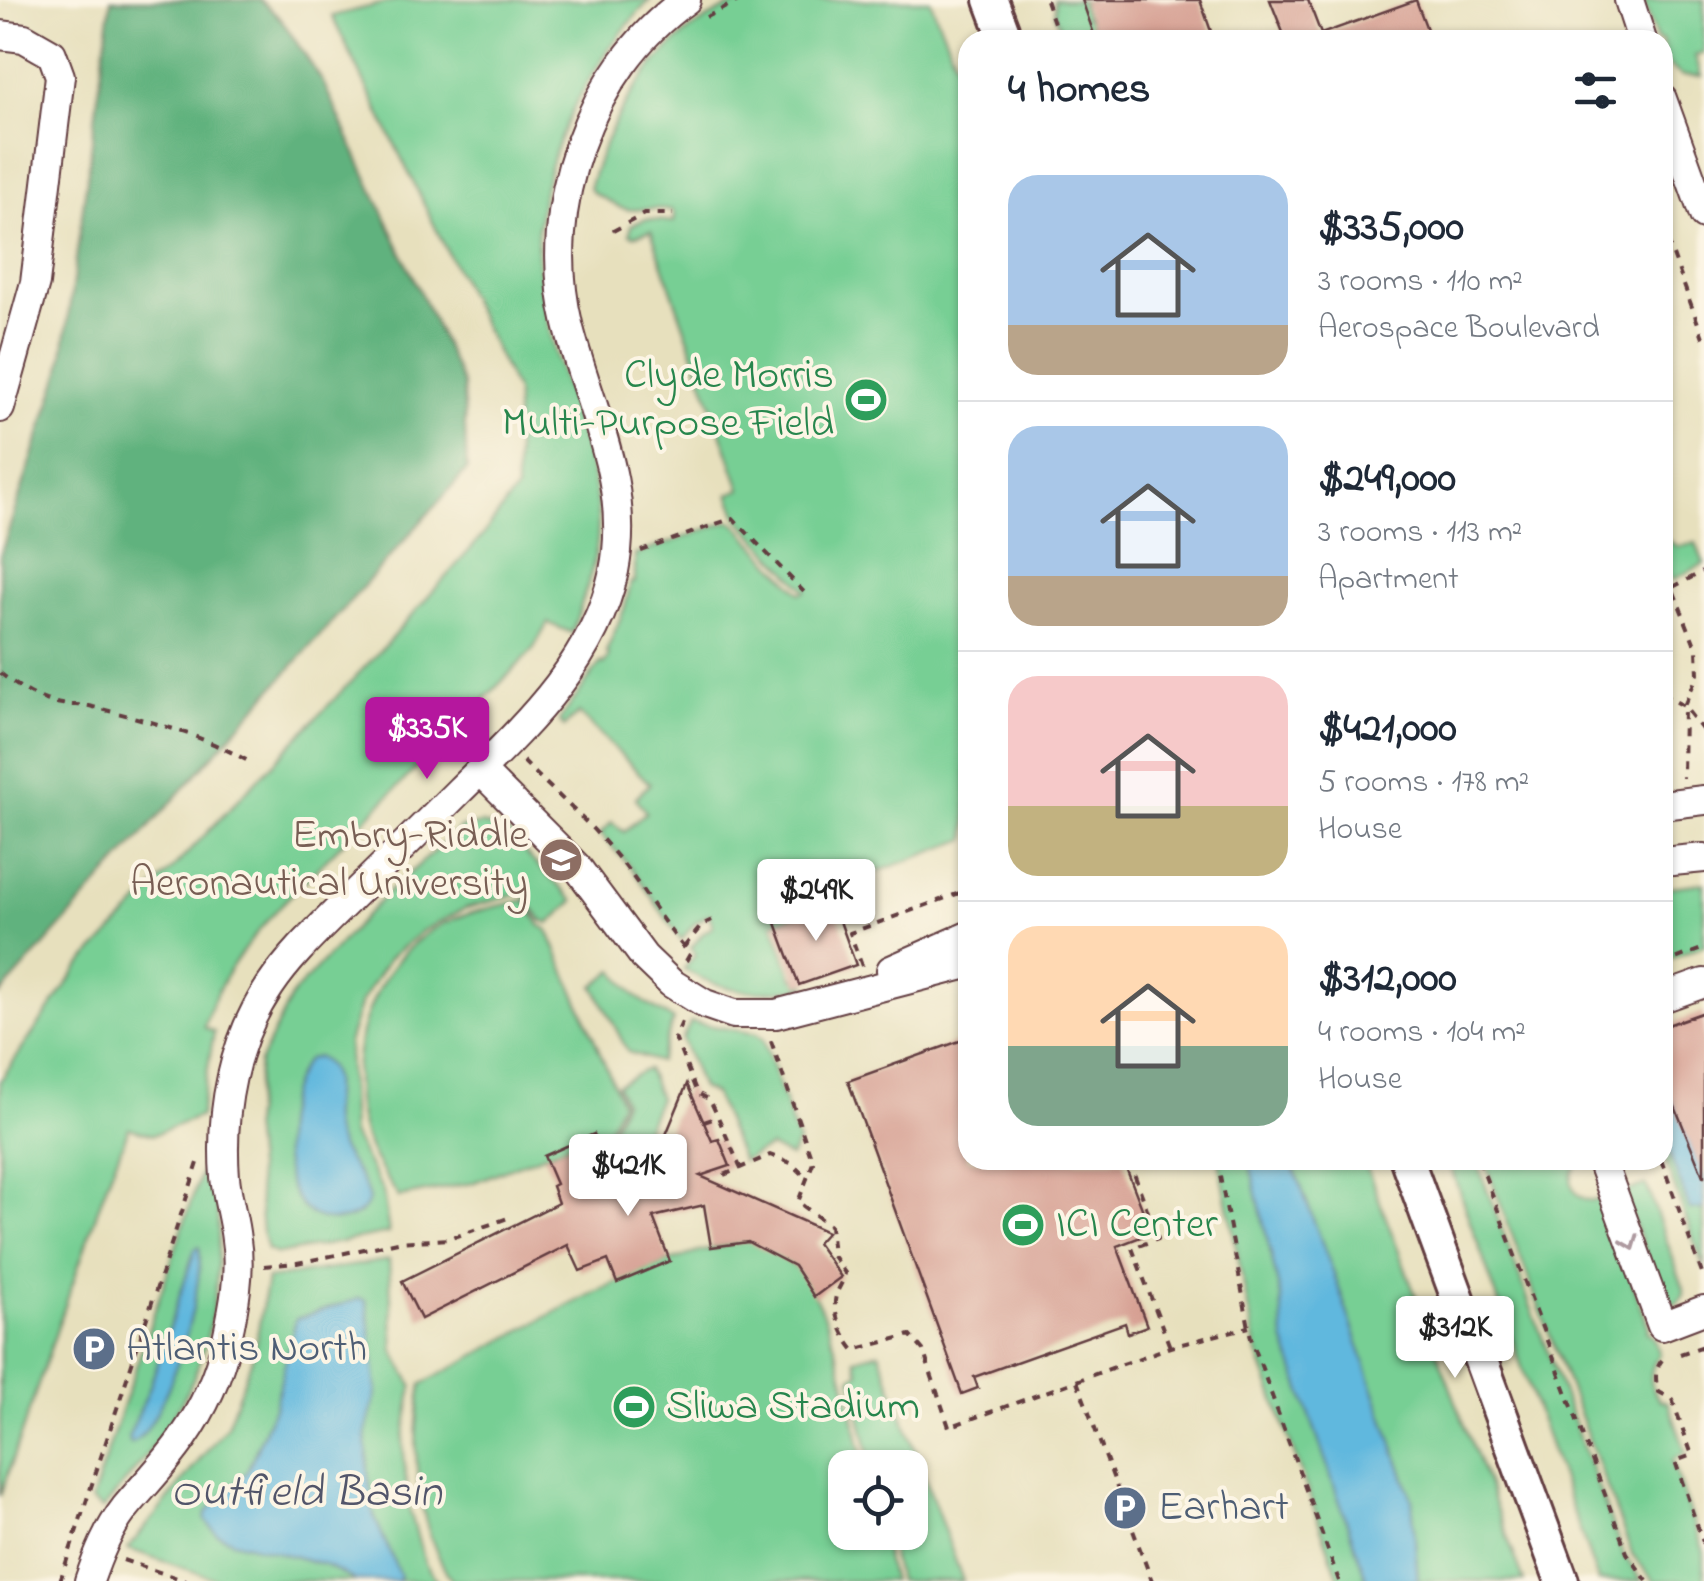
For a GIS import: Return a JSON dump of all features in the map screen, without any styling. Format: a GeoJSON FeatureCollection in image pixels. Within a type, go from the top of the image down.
{"type":"FeatureCollection","features":[{"type":"Feature","properties":{"kind":"main road"},"geometry":{"type":"LineString","coordinates":[[991,0],[1002,30]]}},
{"type":"Feature","properties":{"kind":"main road"},"geometry":{"type":"LineString","coordinates":[[1411,1170],[1562,1581]]}},
{"type":"Feature","properties":{"kind":"street"},"geometry":{"type":"LineString","coordinates":[[89,1581],[100,1549],[122,1512],[182,1439],[209,1395],[227,1341],[238,1245],[226,1179],[224,1127],[231,1076],[247,1027],[271,984],[314,934],[536,716],[590,638],[613,573],[618,538],[615,487],[608,447],[566,319],[559,266],[560,234],[580,145],[600,103],[637,44],[686,0]]}},
{"type":"Feature","properties":{"kind":"street"},"geometry":{"type":"LineString","coordinates":[[1629,0],[1639,30]]}},
{"type":"Feature","properties":{"kind":"street"},"geometry":{"type":"LineString","coordinates":[[0,35],[24,38],[52,54],[60,76],[35,283],[0,408]]}},
{"type":"Feature","properties":{"kind":"street"},"geometry":{"type":"LineString","coordinates":[[1673,129],[1704,215]]}},
{"type":"Feature","properties":{"kind":"street"},"geometry":{"type":"LineString","coordinates":[[480,770],[577,868],[644,958],[671,983],[705,1004],[734,1014],[776,1014],[958,967]]}},
{"type":"Feature","properties":{"kind":"street"},"geometry":{"type":"LineString","coordinates":[[1673,861],[1704,858]]}},
{"type":"Feature","properties":{"kind":"street"},"geometry":{"type":"LineString","coordinates":[[822,1002],[958,941]]}},
{"type":"Feature","properties":{"kind":"street"},"geometry":{"type":"LineString","coordinates":[[1673,994],[1704,983]]}},
{"type":"Feature","properties":{"kind":"street"},"geometry":{"type":"LineString","coordinates":[[1604,1170],[1662,1326],[1704,1310]]}},
{"type":"Feature","properties":{"kind":"path"},"geometry":{"type":"LineString","coordinates":[[1046,0],[1056,30]]}},
{"type":"Feature","properties":{"kind":"path"},"geometry":{"type":"LineString","coordinates":[[613,230],[644,214],[674,214]]}},
{"type":"Feature","properties":{"kind":"path"},"geometry":{"type":"LineString","coordinates":[[1673,256],[1704,340]]}},
{"type":"Feature","properties":{"kind":"path"},"geometry":{"type":"LineString","coordinates":[[634,554],[733,518],[804,592]]}},
{"type":"Feature","properties":{"kind":"path"},"geometry":{"type":"LineString","coordinates":[[1693,791],[1684,706],[1698,674],[1696,650],[1673,587],[1704,571]]}},
{"type":"Feature","properties":{"kind":"path"},"geometry":{"type":"LineString","coordinates":[[1696,650],[1704,650]]}},
{"type":"Feature","properties":{"kind":"path"},"geometry":{"type":"LineString","coordinates":[[0,673],[23,690],[60,704],[88,706],[164,726],[222,746],[248,761]]}},
{"type":"Feature","properties":{"kind":"path"},"geometry":{"type":"LineString","coordinates":[[1673,700],[1684,706],[1704,732]]}},
{"type":"Feature","properties":{"kind":"path"},"geometry":{"type":"LineString","coordinates":[[523,761],[613,851],[638,882],[670,934],[690,954],[680,969]]}},
{"type":"Feature","properties":{"kind":"path"},"geometry":{"type":"LineString","coordinates":[[862,968],[850,932],[958,894]]}},
{"type":"Feature","properties":{"kind":"path"},"geometry":{"type":"LineString","coordinates":[[684,947],[702,925],[712,920]]}},
{"type":"Feature","properties":{"kind":"path"},"geometry":{"type":"LineString","coordinates":[[1673,960],[1704,948]]}},
{"type":"Feature","properties":{"kind":"path"},"geometry":{"type":"LineString","coordinates":[[686,1012],[675,1038],[698,1093],[710,1100],[740,1167]]}},
{"type":"Feature","properties":{"kind":"path"},"geometry":{"type":"LineString","coordinates":[[770,1036],[813,1164],[798,1202],[830,1226],[833,1256],[845,1273],[834,1308],[848,1344],[854,1350],[863,1349],[910,1335],[923,1350],[948,1427],[1170,1347],[1250,1326]]}},
{"type":"Feature","properties":{"kind":"path"},"geometry":{"type":"LineString","coordinates":[[704,1122],[718,1117]]}},
{"type":"Feature","properties":{"kind":"path"},"geometry":{"type":"LineString","coordinates":[[60,1581],[200,1152]]}},
{"type":"Feature","properties":{"kind":"path"},"geometry":{"type":"LineString","coordinates":[[724,1175],[770,1155],[791,1164],[806,1177]]}},
{"type":"Feature","properties":{"kind":"path"},"geometry":{"type":"LineString","coordinates":[[1132,1248],[1158,1239],[1133,1170]]}},
{"type":"Feature","properties":{"kind":"path"},"geometry":{"type":"LineString","coordinates":[[1219,1170],[1250,1326],[1339,1581]]}},
{"type":"Feature","properties":{"kind":"path"},"geometry":{"type":"LineString","coordinates":[[1482,1170],[1627,1553],[1648,1581]]}},
{"type":"Feature","properties":{"kind":"path"},"geometry":{"type":"LineString","coordinates":[[1665,1170],[1704,1279]]}},
{"type":"Feature","properties":{"kind":"path"},"geometry":{"type":"LineString","coordinates":[[253,1267],[297,1263],[398,1242],[450,1238],[508,1218]]}},
{"type":"Feature","properties":{"kind":"path"},"geometry":{"type":"LineString","coordinates":[[1130,1241],[1170,1347]]}},
{"type":"Feature","properties":{"kind":"path"},"geometry":{"type":"LineString","coordinates":[[1680,1354],[1704,1346]]}},
{"type":"Feature","properties":{"kind":"path"},"geometry":{"type":"LineString","coordinates":[[1662,1360],[1656,1384],[1658,1392],[1672,1398],[1692,1454],[1676,1461],[1704,1544]]}},
{"type":"Feature","properties":{"kind":"path"},"geometry":{"type":"LineString","coordinates":[[1077,1381],[1152,1581]]}},
{"type":"Feature","properties":{"kind":"path"},"geometry":{"type":"LineString","coordinates":[[74,1534],[100,1549],[186,1581]]}},
{"type":"Feature","properties":{"kind":"green space"},"geometry":{"type":"Polygon","coordinates":[[[111,0],[260,0],[281,19],[323,82],[463,385],[467,470],[0,995],[0,556],[61,370],[111,0]]]}},
{"type":"Feature","properties":{"kind":"green space"},"geometry":{"type":"Polygon","coordinates":[[[397,0],[650,0],[609,49],[575,106],[550,167],[538,230],[538,262],[547,317],[593,476],[598,521],[590,578],[572,633],[548,623],[532,651],[282,904],[236,961],[217,993],[204,1027],[214,1032],[200,1116],[153,1135],[129,1128],[0,1496],[0,1081],[79,967],[380,651],[484,534],[516,490],[516,392],[332,16],[397,0]]]}},
{"type":"Feature","properties":{"kind":"green space"},"geometry":{"type":"Polygon","coordinates":[[[748,0],[930,0],[958,68],[958,842],[855,880],[859,892],[773,923],[793,979],[807,987],[774,991],[729,988],[684,969],[696,954],[691,948],[713,927],[709,914],[681,940],[631,867],[600,834],[612,822],[624,832],[646,812],[635,798],[650,784],[579,713],[564,727],[559,721],[609,655],[606,652],[631,582],[635,582],[635,555],[729,521],[800,593],[806,591],[739,519],[729,494],[741,489],[651,231],[630,234],[631,225],[646,219],[674,222],[675,214],[662,209],[625,209],[589,188],[612,128],[646,74],[690,30],[748,0]]]}},
{"type":"Feature","properties":{"kind":"green space"},"geometry":{"type":"Polygon","coordinates":[[[1054,0],[1093,0],[1081,4],[1086,18],[1105,12],[1089,19],[1093,30],[1060,30],[1054,0]]]}},
{"type":"Feature","properties":{"kind":"green space"},"geometry":{"type":"Polygon","coordinates":[[[1643,0],[1704,0],[1704,53],[1695,56],[1702,76],[1681,75],[1673,69],[1673,30],[1654,30],[1643,0]]]}},
{"type":"Feature","properties":{"kind":"green space"},"geometry":{"type":"Polygon","coordinates":[[[1673,543],[1679,547],[1696,543],[1704,564],[1673,580],[1673,543]]]}},
{"type":"Feature","properties":{"kind":"green space"},"geometry":{"type":"Polygon","coordinates":[[[482,824],[507,831],[574,901],[549,924],[541,920],[523,893],[466,908],[422,931],[388,959],[361,1002],[348,1043],[352,1134],[383,1192],[389,1233],[278,1254],[267,1250],[252,1125],[259,1063],[292,995],[385,895],[460,828],[482,824]]]}},
{"type":"Feature","properties":{"kind":"green space"},"geometry":{"type":"Polygon","coordinates":[[[1704,883],[1704,945],[1673,957],[1673,887],[1704,883]]]}},
{"type":"Feature","properties":{"kind":"green space"},"geometry":{"type":"Polygon","coordinates":[[[525,900],[540,925],[548,930],[621,1102],[608,1129],[472,1183],[399,1197],[371,1153],[358,1110],[358,1055],[373,1000],[403,954],[424,935],[459,917],[525,900]]]}},
{"type":"Feature","properties":{"kind":"green space"},"geometry":{"type":"Polygon","coordinates":[[[614,970],[635,996],[673,1020],[659,1062],[628,1052],[594,986],[614,970]]]}},
{"type":"Feature","properties":{"kind":"green space"},"geometry":{"type":"Polygon","coordinates":[[[691,1022],[757,1034],[763,1039],[798,1142],[790,1157],[770,1147],[742,1161],[714,1094],[701,1088],[682,1039],[691,1022]]]}},
{"type":"Feature","properties":{"kind":"green space"},"geometry":{"type":"Polygon","coordinates":[[[647,1069],[659,1098],[634,1156],[606,1167],[598,1136],[610,1132],[624,1102],[617,1085],[647,1069]]]}},
{"type":"Feature","properties":{"kind":"green space"},"geometry":{"type":"Polygon","coordinates":[[[204,1163],[215,1196],[218,1232],[209,1331],[199,1364],[170,1421],[103,1509],[91,1501],[204,1163]]]}},
{"type":"Feature","properties":{"kind":"green space"},"geometry":{"type":"Polygon","coordinates":[[[1673,1164],[1690,1210],[1704,1209],[1704,1268],[1668,1170],[1673,1170],[1673,1164]]]}},
{"type":"Feature","properties":{"kind":"green space"},"geometry":{"type":"Polygon","coordinates":[[[1221,1170],[1368,1170],[1524,1581],[1340,1581],[1256,1348],[1221,1170]]]}},
{"type":"Feature","properties":{"kind":"green space"},"geometry":{"type":"Polygon","coordinates":[[[1452,1170],[1480,1170],[1623,1554],[1642,1581],[1598,1581],[1452,1170]]]}},
{"type":"Feature","properties":{"kind":"green space"},"geometry":{"type":"Polygon","coordinates":[[[1488,1170],[1574,1170],[1571,1182],[1578,1195],[1603,1199],[1647,1331],[1654,1337],[1660,1355],[1653,1366],[1652,1383],[1660,1400],[1668,1402],[1686,1453],[1672,1460],[1704,1552],[1704,1581],[1654,1581],[1632,1554],[1488,1170]]]}},
{"type":"Feature","properties":{"kind":"green space"},"geometry":{"type":"Polygon","coordinates":[[[1646,1184],[1684,1289],[1677,1304],[1664,1302],[1622,1193],[1646,1184]]]}},
{"type":"Feature","properties":{"kind":"green space","name":"Sliwa Stadium"},"geometry":{"type":"Polygon","coordinates":[[[748,1241],[796,1268],[810,1287],[840,1363],[861,1450],[828,1450],[828,1550],[884,1550],[892,1581],[452,1581],[430,1535],[419,1486],[416,1434],[422,1384],[580,1299],[705,1250],[748,1241]]]}},
{"type":"Feature","properties":{"kind":"green space"},"geometry":{"type":"Polygon","coordinates":[[[389,1260],[394,1351],[413,1386],[403,1442],[408,1504],[425,1563],[437,1581],[221,1581],[128,1549],[227,1426],[254,1353],[267,1279],[389,1260]]]}},
{"type":"Feature","properties":{"kind":"green space"},"geometry":{"type":"Polygon","coordinates":[[[879,1352],[915,1450],[868,1450],[851,1378],[859,1373],[855,1359],[879,1352]]]}},
{"type":"Feature","properties":{"kind":"green space"},"geometry":{"type":"Polygon","coordinates":[[[928,1486],[963,1581],[898,1581],[891,1550],[928,1550],[928,1486]]]}},
{"type":"Feature","properties":{"kind":"water"},"geometry":{"type":"Polygon","coordinates":[[[318,1057],[326,1063],[333,1078],[334,1133],[369,1200],[360,1212],[346,1219],[320,1219],[302,1207],[290,1186],[284,1160],[288,1102],[296,1077],[308,1059],[318,1057]]]}},
{"type":"Feature","properties":{"kind":"water"},"geometry":{"type":"Polygon","coordinates":[[[1673,1101],[1704,1176],[1704,1209],[1690,1210],[1673,1164],[1673,1101]]]}},
{"type":"Feature","properties":{"kind":"water"},"geometry":{"type":"Polygon","coordinates":[[[1251,1170],[1295,1170],[1412,1499],[1418,1581],[1367,1581],[1284,1340],[1281,1298],[1251,1170]]]}},
{"type":"Feature","properties":{"kind":"water"},"geometry":{"type":"Polygon","coordinates":[[[199,1247],[196,1291],[181,1353],[157,1411],[131,1444],[128,1438],[149,1389],[195,1249],[199,1247]]]}},
{"type":"Feature","properties":{"kind":"water","name":"Outfield Basin"},"geometry":{"type":"Polygon","coordinates":[[[360,1298],[366,1301],[368,1311],[377,1390],[366,1433],[368,1474],[374,1516],[400,1576],[398,1581],[357,1581],[323,1564],[233,1541],[217,1534],[205,1520],[206,1513],[247,1471],[274,1408],[296,1319],[360,1298]]]}},
{"type":"Feature","properties":{"kind":"building"},"geometry":{"type":"Polygon","coordinates":[[[1082,0],[1200,0],[1210,30],[1092,30],[1082,0]]]}},
{"type":"Feature","properties":{"kind":"building"},"geometry":{"type":"Polygon","coordinates":[[[1270,0],[1308,0],[1319,30],[1282,30],[1270,0]]]}},
{"type":"Feature","properties":{"kind":"building"},"geometry":{"type":"Polygon","coordinates":[[[1416,0],[1427,30],[1332,30],[1416,0]]]}},
{"type":"Feature","properties":{"kind":"building"},"geometry":{"type":"Polygon","coordinates":[[[833,902],[856,965],[799,985],[776,923],[833,902]]]}},
{"type":"Feature","properties":{"kind":"building"},"geometry":{"type":"Polygon","coordinates":[[[1704,1012],[1704,1176],[1673,1101],[1673,1023],[1704,1012]]]}},
{"type":"Feature","properties":{"kind":"building","name":"ICI Center"},"geometry":{"type":"Polygon","coordinates":[[[958,1042],[958,1170],[1127,1170],[1145,1216],[1146,1235],[1117,1246],[1147,1326],[1128,1333],[1125,1323],[974,1377],[978,1388],[962,1394],[848,1081],[958,1042]]]}},
{"type":"Feature","properties":{"kind":"building"},"geometry":{"type":"Polygon","coordinates":[[[687,1084],[712,1141],[719,1139],[730,1166],[700,1176],[827,1232],[817,1243],[841,1277],[814,1297],[794,1266],[748,1242],[711,1247],[704,1205],[653,1217],[670,1261],[617,1283],[608,1260],[580,1271],[568,1245],[421,1319],[402,1281],[558,1203],[552,1186],[556,1184],[544,1156],[594,1134],[611,1174],[658,1154],[687,1084]]]}},
{"type":"Feature","properties":{"kind":"place","name":"Clyde Morris Multi-Purpose Field"},"geometry":{"type":"Point","coordinates":[866,400]}},
{"type":"Feature","properties":{"kind":"place","name":"Embry-Riddle Aeronautical University"},"geometry":{"type":"Point","coordinates":[561,860]}},
{"type":"Feature","properties":{"kind":"place","name":"ICI Center"},"geometry":{"type":"Point","coordinates":[1023,1225]}},
{"type":"Feature","properties":{"kind":"place","name":"Atlantis North"},"geometry":{"type":"Point","coordinates":[94,1349]}},
{"type":"Feature","properties":{"kind":"place","name":"Sliwa Stadium"},"geometry":{"type":"Point","coordinates":[634,1407]}},
{"type":"Feature","properties":{"kind":"place","name":"Earhart"},"geometry":{"type":"Point","coordinates":[1125,1508]}}]}
